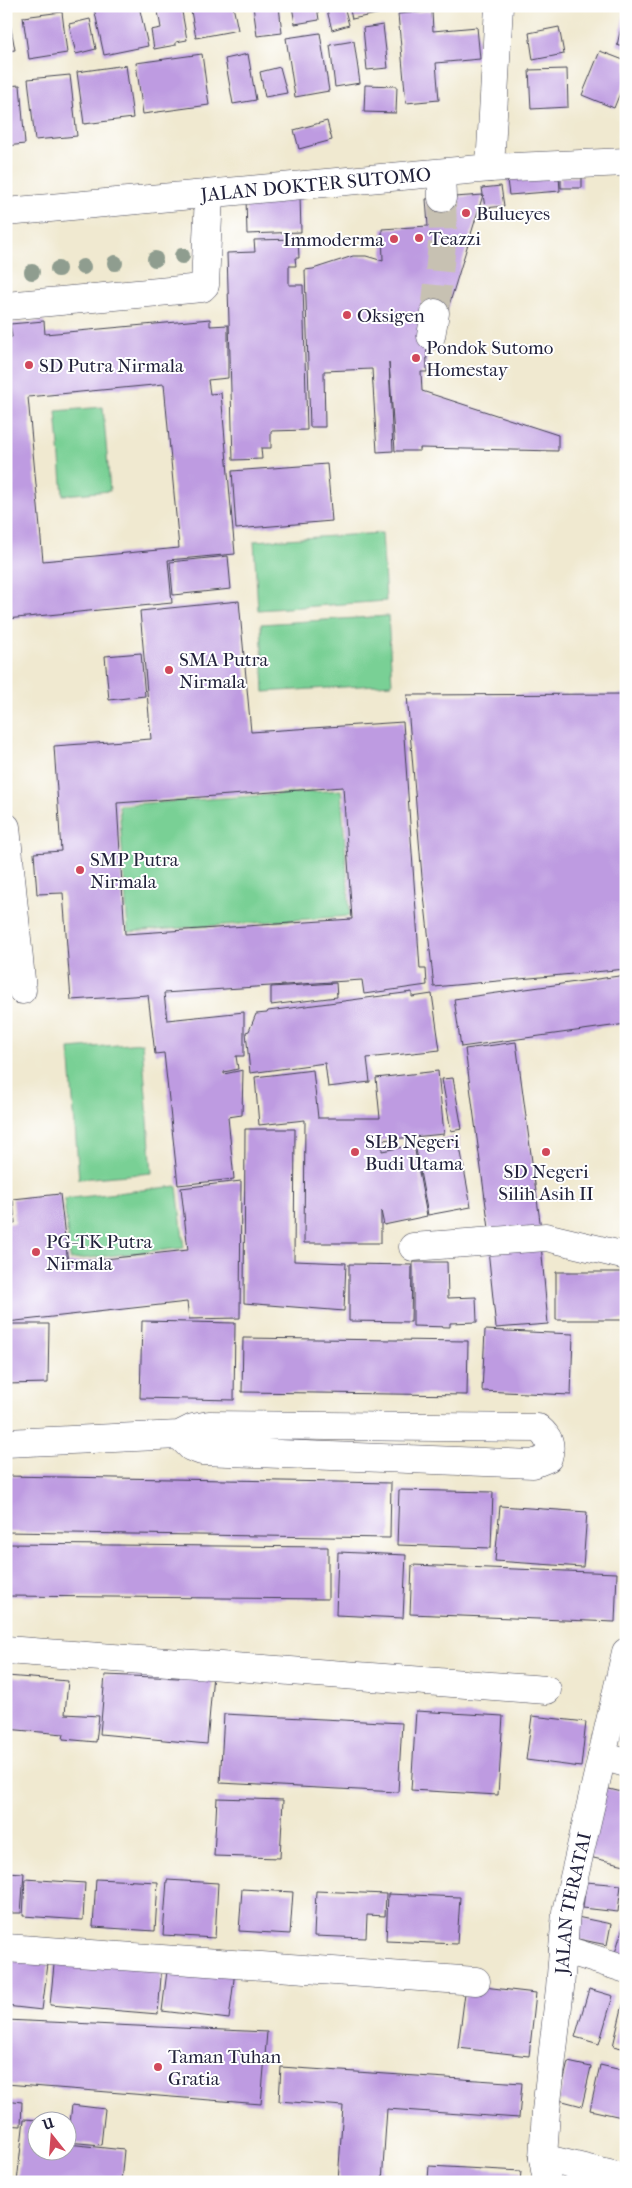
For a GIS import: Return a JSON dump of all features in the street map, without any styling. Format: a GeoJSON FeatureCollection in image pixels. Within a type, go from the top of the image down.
{"type":"FeatureCollection","features":[{"type":"Feature","properties":{"kind":"street"},"geometry":{"type":"LineString","coordinates":[[490,168],[499,6]]}},
{"type":"Feature","properties":{"kind":"street","name":"JALAN DOKTER SUTOMO"},"geometry":{"type":"LineString","coordinates":[[6,212],[209,194],[441,185],[490,168],[626,162]]}},
{"type":"Feature","properties":{"kind":"street"},"geometry":{"type":"LineString","coordinates":[[6,306],[202,288],[204,285],[209,194]]}},
{"type":"Feature","properties":{"kind":"street"},"geometry":{"type":"LineString","coordinates":[[6,827],[22,990]]}},
{"type":"Feature","properties":{"kind":"street"},"geometry":{"type":"LineString","coordinates":[[413,1246],[546,1237],[626,1256]]}},
{"type":"Feature","properties":{"kind":"street"},"geometry":{"type":"LineString","coordinates":[[6,1443],[179,1435],[193,1428],[209,1425],[538,1428],[549,1439],[551,1448],[548,1458],[532,1464],[202,1451],[191,1447],[179,1435]]}},
{"type":"Feature","properties":{"kind":"street"},"geometry":{"type":"LineString","coordinates":[[6,1650],[547,1690]]}},
{"type":"Feature","properties":{"kind":"street","name":"JALAN TERATAI"},"geometry":{"type":"LineString","coordinates":[[626,1652],[614,1760],[566,1912],[546,2111],[545,2170],[626,2178]]}},
{"type":"Feature","properties":{"kind":"street"},"geometry":{"type":"LineString","coordinates":[[6,1948],[476,1982]]}},
{"type":"Feature","properties":{"kind":"street"},"geometry":{"type":"LineString","coordinates":[[563,1949],[626,1969]]}},
{"type":"Feature","properties":{"kind":"green space"},"geometry":{"type":"Polygon","coordinates":[[[103,407],[110,491],[63,495],[56,411],[103,407]]]}},
{"type":"Feature","properties":{"kind":"green space"},"geometry":{"type":"Polygon","coordinates":[[[382,533],[386,601],[258,610],[254,541],[382,533]]]}},
{"type":"Feature","properties":{"kind":"green space"},"geometry":{"type":"Polygon","coordinates":[[[388,616],[392,684],[264,692],[261,624],[388,616]]]}},
{"type":"Feature","properties":{"kind":"green space"},"geometry":{"type":"Polygon","coordinates":[[[341,790],[350,916],[128,932],[119,805],[341,790]]]}},
{"type":"Feature","properties":{"kind":"green space"},"geometry":{"type":"Polygon","coordinates":[[[142,1043],[152,1173],[79,1179],[69,1049],[142,1043]]]}},
{"type":"Feature","properties":{"kind":"green space"},"geometry":{"type":"Polygon","coordinates":[[[177,1186],[184,1248],[70,1260],[64,1199],[177,1186]]]}},
{"type":"Feature","properties":{"kind":"building"},"geometry":{"type":"Polygon","coordinates":[[[104,6],[139,6],[148,46],[104,55],[94,8],[104,6]]]}},
{"type":"Feature","properties":{"kind":"building"},"geometry":{"type":"Polygon","coordinates":[[[157,6],[181,6],[187,40],[176,42],[176,45],[154,49],[151,30],[161,28],[157,6]]]}},
{"type":"Feature","properties":{"kind":"building"},"geometry":{"type":"Polygon","coordinates":[[[190,6],[233,6],[238,30],[196,38],[190,6]]]}},
{"type":"Feature","properties":{"kind":"building"},"geometry":{"type":"Polygon","coordinates":[[[253,6],[279,6],[282,33],[257,36],[253,6]]]}},
{"type":"Feature","properties":{"kind":"building"},"geometry":{"type":"Polygon","coordinates":[[[292,6],[317,6],[319,20],[295,24],[292,6]]]}},
{"type":"Feature","properties":{"kind":"building"},"geometry":{"type":"Polygon","coordinates":[[[326,6],[344,6],[349,25],[332,30],[326,6]]]}},
{"type":"Feature","properties":{"kind":"building"},"geometry":{"type":"Polygon","coordinates":[[[349,6],[400,6],[401,9],[352,19],[349,6]]]}},
{"type":"Feature","properties":{"kind":"building"},"geometry":{"type":"Polygon","coordinates":[[[6,8],[15,50],[6,51],[6,8]]]}},
{"type":"Feature","properties":{"kind":"building"},"geometry":{"type":"Polygon","coordinates":[[[432,11],[433,31],[477,27],[480,59],[436,63],[439,100],[406,103],[398,14],[432,11]]]}},
{"type":"Feature","properties":{"kind":"building"},"geometry":{"type":"Polygon","coordinates":[[[626,11],[626,48],[617,45],[626,11]]]}},
{"type":"Feature","properties":{"kind":"building"},"geometry":{"type":"Polygon","coordinates":[[[62,12],[67,53],[29,59],[23,17],[62,12]]]}},
{"type":"Feature","properties":{"kind":"building"},"geometry":{"type":"Polygon","coordinates":[[[90,19],[96,49],[76,54],[69,24],[90,19]]]}},
{"type":"Feature","properties":{"kind":"building"},"geometry":{"type":"Polygon","coordinates":[[[383,25],[388,68],[367,70],[363,28],[383,25]]]}},
{"type":"Feature","properties":{"kind":"building"},"geometry":{"type":"Polygon","coordinates":[[[559,27],[564,54],[533,60],[529,33],[559,27]]]}},
{"type":"Feature","properties":{"kind":"building"},"geometry":{"type":"Polygon","coordinates":[[[320,33],[329,91],[295,97],[286,38],[320,33]]]}},
{"type":"Feature","properties":{"kind":"building"},"geometry":{"type":"Polygon","coordinates":[[[354,41],[360,83],[335,87],[330,45],[354,41]]]}},
{"type":"Feature","properties":{"kind":"building"},"geometry":{"type":"Polygon","coordinates":[[[600,51],[626,61],[626,78],[614,108],[582,95],[600,51]]]}},
{"type":"Feature","properties":{"kind":"building"},"geometry":{"type":"Polygon","coordinates":[[[202,54],[209,105],[143,114],[136,63],[202,54]]]}},
{"type":"Feature","properties":{"kind":"building"},"geometry":{"type":"Polygon","coordinates":[[[248,54],[256,100],[233,104],[225,59],[248,54]]]}},
{"type":"Feature","properties":{"kind":"building"},"geometry":{"type":"Polygon","coordinates":[[[126,65],[133,118],[84,124],[77,72],[126,65]]]}},
{"type":"Feature","properties":{"kind":"building"},"geometry":{"type":"Polygon","coordinates":[[[280,67],[287,93],[265,97],[260,72],[280,67]]]}},
{"type":"Feature","properties":{"kind":"building"},"geometry":{"type":"Polygon","coordinates":[[[567,69],[568,107],[531,109],[529,70],[567,69]]]}},
{"type":"Feature","properties":{"kind":"building"},"geometry":{"type":"Polygon","coordinates":[[[70,75],[77,136],[35,140],[28,79],[70,75]]]}},
{"type":"Feature","properties":{"kind":"building"},"geometry":{"type":"Polygon","coordinates":[[[20,85],[25,144],[6,146],[6,86],[20,85]]]}},
{"type":"Feature","properties":{"kind":"building"},"geometry":{"type":"Polygon","coordinates":[[[365,85],[397,86],[396,113],[364,112],[365,85]]]}},
{"type":"Feature","properties":{"kind":"building"},"geometry":{"type":"Polygon","coordinates":[[[327,121],[332,140],[299,149],[294,130],[327,121]]]}},
{"type":"Feature","properties":{"kind":"building"},"geometry":{"type":"Polygon","coordinates":[[[559,176],[560,191],[509,195],[507,180],[559,176]]]}},
{"type":"Feature","properties":{"kind":"building"},"geometry":{"type":"Polygon","coordinates":[[[561,177],[582,177],[582,188],[561,188],[561,177]]]}},
{"type":"Feature","properties":{"kind":"building"},"geometry":{"type":"Polygon","coordinates":[[[501,186],[504,206],[485,208],[482,188],[501,186]]]}},
{"type":"Feature","properties":{"kind":"building"},"geometry":{"type":"Polygon","coordinates":[[[483,195],[447,312],[426,314],[427,372],[421,372],[422,391],[558,435],[558,451],[420,448],[420,451],[395,451],[389,362],[393,451],[377,452],[372,369],[324,371],[325,427],[310,427],[305,270],[353,256],[366,256],[383,261],[382,229],[428,226],[426,199],[483,195]]]}},
{"type":"Feature","properties":{"kind":"building"},"geometry":{"type":"Polygon","coordinates":[[[300,196],[301,232],[247,234],[246,198],[300,196]]]}},
{"type":"Feature","properties":{"kind":"building"},"geometry":{"type":"Polygon","coordinates":[[[298,239],[299,258],[295,258],[296,266],[289,266],[289,285],[303,285],[307,430],[271,431],[271,448],[261,448],[262,459],[233,460],[227,253],[255,252],[254,240],[298,239]]]}},
{"type":"Feature","properties":{"kind":"building"},"geometry":{"type":"Polygon","coordinates":[[[210,319],[210,326],[228,325],[228,378],[208,380],[210,394],[221,393],[235,554],[168,560],[172,603],[6,619],[6,338],[12,337],[10,324],[44,321],[45,334],[210,319]],[[164,384],[28,397],[43,561],[179,548],[164,384]]]}},
{"type":"Feature","properties":{"kind":"building"},"geometry":{"type":"Polygon","coordinates":[[[327,464],[332,521],[236,529],[232,471],[327,464]]]}},
{"type":"Feature","properties":{"kind":"building"},"geometry":{"type":"Polygon","coordinates":[[[228,556],[231,589],[173,595],[170,562],[228,556]]]}},
{"type":"Feature","properties":{"kind":"building"},"geometry":{"type":"Polygon","coordinates":[[[239,601],[251,732],[403,722],[420,969],[426,969],[427,985],[364,994],[362,980],[164,993],[167,1020],[244,1012],[244,1056],[236,1056],[238,1069],[224,1072],[224,1074],[243,1070],[242,1115],[228,1117],[234,1179],[178,1185],[164,1053],[155,1054],[148,995],[71,1000],[63,893],[37,894],[34,853],[61,851],[54,746],[151,739],[140,611],[239,601]],[[343,787],[117,803],[125,934],[352,919],[343,787]]]}},
{"type":"Feature","properties":{"kind":"building"},"geometry":{"type":"Polygon","coordinates":[[[141,653],[145,696],[109,700],[105,656],[141,653]]]}},
{"type":"Feature","properties":{"kind":"building"},"geometry":{"type":"Polygon","coordinates":[[[626,694],[626,969],[434,987],[422,877],[407,695],[626,694]]]}},
{"type":"Feature","properties":{"kind":"building"},"geometry":{"type":"Polygon","coordinates":[[[626,975],[626,1024],[461,1047],[454,999],[626,975]]]}},
{"type":"Feature","properties":{"kind":"building"},"geometry":{"type":"Polygon","coordinates":[[[336,983],[337,997],[271,1005],[271,987],[336,983]]]}},
{"type":"Feature","properties":{"kind":"building"},"geometry":{"type":"Polygon","coordinates":[[[412,992],[412,997],[432,994],[440,1050],[367,1058],[370,1082],[328,1087],[325,1063],[250,1073],[246,1032],[249,1031],[256,1014],[412,992]]]}},
{"type":"Feature","properties":{"kind":"building"},"geometry":{"type":"Polygon","coordinates":[[[516,1042],[541,1229],[490,1236],[465,1049],[516,1042]]]}},
{"type":"Feature","properties":{"kind":"building"},"geometry":{"type":"Polygon","coordinates":[[[313,1070],[318,1118],[380,1118],[376,1078],[438,1071],[444,1134],[382,1140],[382,1151],[414,1145],[427,1216],[384,1225],[381,1211],[381,1243],[304,1243],[305,1120],[259,1125],[255,1077],[313,1070]]]}},
{"type":"Feature","properties":{"kind":"building"},"geometry":{"type":"Polygon","coordinates":[[[453,1078],[462,1129],[451,1131],[442,1079],[453,1078]]]}},
{"type":"Feature","properties":{"kind":"building"},"geometry":{"type":"Polygon","coordinates":[[[245,1129],[295,1129],[294,1261],[346,1263],[344,1311],[244,1303],[245,1129]]]}},
{"type":"Feature","properties":{"kind":"building"},"geometry":{"type":"Polygon","coordinates":[[[458,1136],[471,1207],[428,1215],[415,1144],[458,1136]]]}},
{"type":"Feature","properties":{"kind":"building"},"geometry":{"type":"Polygon","coordinates":[[[241,1181],[240,1318],[189,1319],[187,1302],[7,1322],[6,1224],[15,1223],[13,1199],[60,1194],[68,1263],[188,1250],[181,1188],[241,1181]]]}},
{"type":"Feature","properties":{"kind":"building"},"geometry":{"type":"Polygon","coordinates":[[[541,1244],[548,1324],[496,1328],[488,1249],[541,1244]]]}},
{"type":"Feature","properties":{"kind":"building"},"geometry":{"type":"Polygon","coordinates":[[[413,1262],[447,1262],[448,1298],[476,1297],[477,1322],[450,1323],[450,1327],[413,1326],[413,1262]]]}},
{"type":"Feature","properties":{"kind":"building"},"geometry":{"type":"Polygon","coordinates":[[[349,1264],[412,1265],[411,1322],[349,1321],[349,1264]]]}},
{"type":"Feature","properties":{"kind":"building"},"geometry":{"type":"Polygon","coordinates":[[[556,1272],[626,1272],[626,1320],[556,1320],[556,1272]]]}},
{"type":"Feature","properties":{"kind":"building"},"geometry":{"type":"Polygon","coordinates":[[[142,1321],[235,1323],[234,1400],[140,1398],[142,1321]]]}},
{"type":"Feature","properties":{"kind":"building"},"geometry":{"type":"Polygon","coordinates":[[[6,1324],[49,1324],[48,1383],[6,1384],[6,1324]]]}},
{"type":"Feature","properties":{"kind":"building"},"geometry":{"type":"Polygon","coordinates":[[[485,1330],[573,1334],[571,1395],[482,1391],[485,1330]]]}},
{"type":"Feature","properties":{"kind":"building"},"geometry":{"type":"Polygon","coordinates":[[[243,1338],[468,1341],[467,1395],[242,1392],[243,1338]]]}},
{"type":"Feature","properties":{"kind":"building"},"geometry":{"type":"Polygon","coordinates":[[[6,1476],[391,1483],[390,1538],[6,1532],[6,1476]]]}},
{"type":"Feature","properties":{"kind":"building"},"geometry":{"type":"Polygon","coordinates":[[[399,1490],[493,1492],[491,1548],[397,1545],[399,1490]]]}},
{"type":"Feature","properties":{"kind":"building"},"geometry":{"type":"Polygon","coordinates":[[[500,1506],[587,1512],[583,1567],[495,1561],[500,1506]]]}},
{"type":"Feature","properties":{"kind":"building"},"geometry":{"type":"Polygon","coordinates":[[[6,1544],[328,1547],[328,1599],[6,1596],[6,1544]]]}},
{"type":"Feature","properties":{"kind":"building"},"geometry":{"type":"Polygon","coordinates":[[[338,1552],[406,1555],[403,1618],[336,1615],[338,1552]]]}},
{"type":"Feature","properties":{"kind":"building"},"geometry":{"type":"Polygon","coordinates":[[[412,1565],[617,1573],[615,1622],[410,1614],[412,1565]]]}},
{"type":"Feature","properties":{"kind":"building"},"geometry":{"type":"Polygon","coordinates":[[[180,1670],[213,1674],[207,1744],[100,1734],[105,1675],[179,1678],[180,1670]]]}},
{"type":"Feature","properties":{"kind":"building"},"geometry":{"type":"Polygon","coordinates":[[[7,1676],[68,1681],[65,1714],[99,1716],[96,1742],[63,1739],[64,1734],[6,1729],[7,1676]]]}},
{"type":"Feature","properties":{"kind":"building"},"geometry":{"type":"Polygon","coordinates":[[[416,1711],[503,1716],[498,1795],[411,1790],[416,1711]]]}},
{"type":"Feature","properties":{"kind":"building"},"geometry":{"type":"Polygon","coordinates":[[[224,1714],[402,1723],[398,1792],[220,1783],[224,1714]]]}},
{"type":"Feature","properties":{"kind":"building"},"geometry":{"type":"Polygon","coordinates":[[[532,1716],[586,1722],[581,1767],[526,1760],[532,1716]]]}},
{"type":"Feature","properties":{"kind":"building"},"geometry":{"type":"Polygon","coordinates":[[[605,1788],[626,1793],[625,1865],[589,1857],[605,1788]]]}},
{"type":"Feature","properties":{"kind":"building"},"geometry":{"type":"Polygon","coordinates":[[[217,1798],[283,1800],[280,1858],[214,1856],[217,1798]]]}},
{"type":"Feature","properties":{"kind":"building"},"geometry":{"type":"Polygon","coordinates":[[[6,1872],[24,1873],[21,1913],[6,1913],[6,1872]]]}},
{"type":"Feature","properties":{"kind":"building"},"geometry":{"type":"Polygon","coordinates":[[[25,1879],[85,1883],[83,1920],[23,1916],[25,1879]]]}},
{"type":"Feature","properties":{"kind":"building"},"geometry":{"type":"Polygon","coordinates":[[[96,1879],[158,1882],[155,1931],[93,1927],[96,1879]]]}},
{"type":"Feature","properties":{"kind":"building"},"geometry":{"type":"Polygon","coordinates":[[[167,1880],[218,1883],[215,1938],[163,1935],[167,1880]]]}},
{"type":"Feature","properties":{"kind":"building"},"geometry":{"type":"Polygon","coordinates":[[[586,1882],[621,1885],[618,1912],[583,1908],[586,1882]]]}},
{"type":"Feature","properties":{"kind":"building"},"geometry":{"type":"Polygon","coordinates":[[[242,1889],[293,1892],[290,1934],[239,1931],[242,1889]]]}},
{"type":"Feature","properties":{"kind":"building"},"geometry":{"type":"Polygon","coordinates":[[[316,1891],[386,1894],[385,1916],[367,1915],[366,1938],[314,1936],[316,1891]]]}},
{"type":"Feature","properties":{"kind":"building"},"geometry":{"type":"Polygon","coordinates":[[[388,1894],[460,1897],[457,1944],[386,1941],[388,1894]]]}},
{"type":"Feature","properties":{"kind":"building"},"geometry":{"type":"Polygon","coordinates":[[[577,1917],[611,1924],[607,1945],[573,1938],[577,1917]]]}},
{"type":"Feature","properties":{"kind":"building"},"geometry":{"type":"Polygon","coordinates":[[[626,1917],[626,1956],[615,1953],[626,1917]]]}},
{"type":"Feature","properties":{"kind":"building"},"geometry":{"type":"Polygon","coordinates":[[[55,1955],[162,1965],[158,2014],[50,2005],[55,1955]]]}},
{"type":"Feature","properties":{"kind":"building"},"geometry":{"type":"Polygon","coordinates":[[[6,1960],[48,1964],[42,2010],[6,2006],[6,1960]]]}},
{"type":"Feature","properties":{"kind":"building"},"geometry":{"type":"Polygon","coordinates":[[[168,1963],[235,1971],[229,2019],[162,2011],[168,1963]]]}},
{"type":"Feature","properties":{"kind":"building"},"geometry":{"type":"Polygon","coordinates":[[[466,1985],[536,1993],[529,2056],[458,2048],[466,1985]]]}},
{"type":"Feature","properties":{"kind":"building"},"geometry":{"type":"Polygon","coordinates":[[[589,1989],[613,1996],[599,2044],[575,2037],[589,1989]]]}},
{"type":"Feature","properties":{"kind":"building"},"geometry":{"type":"Polygon","coordinates":[[[623,2004],[626,2005],[626,2049],[613,2046],[623,2004]]]}},
{"type":"Feature","properties":{"kind":"building"},"geometry":{"type":"Polygon","coordinates":[[[6,2020],[267,2032],[261,2104],[6,2084],[6,2020]]]}},
{"type":"Feature","properties":{"kind":"building"},"geometry":{"type":"Polygon","coordinates":[[[568,2062],[591,2067],[582,2106],[559,2100],[568,2062]]]}},
{"type":"Feature","properties":{"kind":"building"},"geometry":{"type":"Polygon","coordinates":[[[600,2065],[626,2071],[626,2118],[590,2110],[600,2065]]]}},
{"type":"Feature","properties":{"kind":"building"},"geometry":{"type":"Polygon","coordinates":[[[281,2067],[522,2083],[519,2118],[387,2109],[382,2182],[338,2182],[343,2106],[279,2101],[281,2067]]]}},
{"type":"Feature","properties":{"kind":"building"},"geometry":{"type":"Polygon","coordinates":[[[6,2100],[22,2102],[21,2126],[6,2125],[6,2100]]]}},
{"type":"Feature","properties":{"kind":"building"},"geometry":{"type":"Polygon","coordinates":[[[72,2105],[105,2109],[101,2145],[78,2143],[78,2110],[71,2110],[72,2105]]]}},
{"type":"Feature","properties":{"kind":"building"},"geometry":{"type":"Polygon","coordinates":[[[24,2119],[28,2119],[28,2160],[78,2160],[78,2145],[124,2150],[121,2182],[17,2182],[24,2119]]]}},
{"type":"Feature","properties":{"kind":"building"},"geometry":{"type":"Polygon","coordinates":[[[429,2166],[521,2171],[520,2182],[395,2182],[395,2177],[428,2179],[429,2166]]]}},
{"type":"Feature","properties":{"kind":"tunnel"},"geometry":{"type":"LineString","coordinates":[[435,313],[443,234],[442,198]]}},
{"type":"Feature","properties":{"kind":"place","name":"Bulueyes"},"geometry":{"type":"Point","coordinates":[466,213]}},
{"type":"Feature","properties":{"kind":"place","name":"Teazzi"},"geometry":{"type":"Point","coordinates":[419,238]}},
{"type":"Feature","properties":{"kind":"place","name":"Immoderma"},"geometry":{"type":"Point","coordinates":[394,239]}},
{"type":"Feature","properties":{"kind":"place","name":"Oksigen"},"geometry":{"type":"Point","coordinates":[347,315]}},
{"type":"Feature","properties":{"kind":"place","name":"Pondok Sutomo Homestay"},"geometry":{"type":"Point","coordinates":[416,358]}},
{"type":"Feature","properties":{"kind":"place","name":"SD Putra Nirmala"},"geometry":{"type":"Point","coordinates":[29,365]}},
{"type":"Feature","properties":{"kind":"place","name":"SMA Putra Nirmala"},"geometry":{"type":"Point","coordinates":[169,670]}},
{"type":"Feature","properties":{"kind":"place","name":"SMP Putra Nirmala"},"geometry":{"type":"Point","coordinates":[80,870]}},
{"type":"Feature","properties":{"kind":"place","name":"SLB Negeri Budi Utama"},"geometry":{"type":"Point","coordinates":[355,1152]}},
{"type":"Feature","properties":{"kind":"place","name":"SD Negeri Silih Asih II"},"geometry":{"type":"Point","coordinates":[546,1152]}},
{"type":"Feature","properties":{"kind":"place","name":"PG-TK Putra Nirmala"},"geometry":{"type":"Point","coordinates":[36,1252]}},
{"type":"Feature","properties":{"kind":"place","name":"Taman Tuhan Gratia"},"geometry":{"type":"Point","coordinates":[158,2067]}}]}
